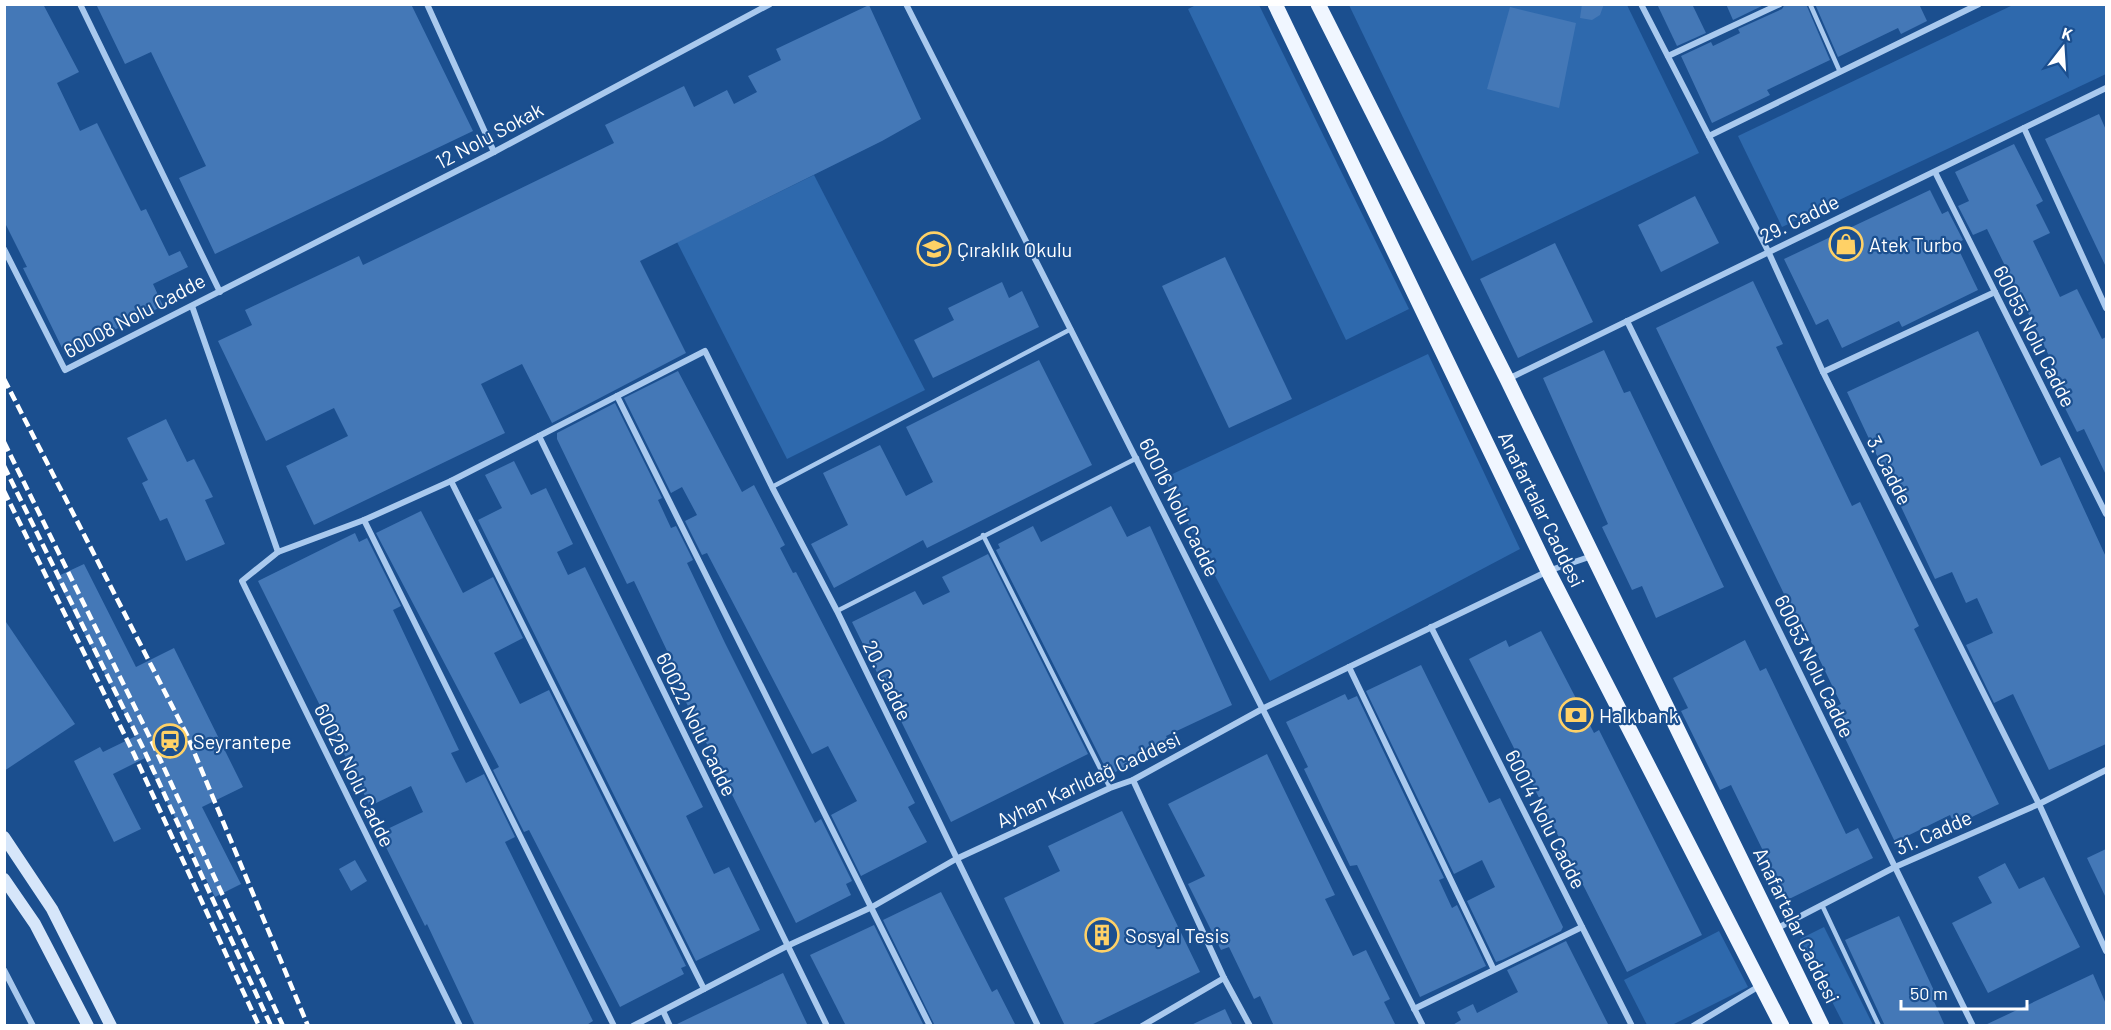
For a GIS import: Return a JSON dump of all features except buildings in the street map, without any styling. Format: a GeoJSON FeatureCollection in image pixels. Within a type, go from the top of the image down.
{"type":"FeatureCollection","features":[{"type":"Feature","properties":{"kind":"main road","name":"Anafartalar Caddesi"},"geometry":{"type":"LineString","coordinates":[[1275,4],[1548,571],[1782,1026]]}},
{"type":"Feature","properties":{"kind":"main road","name":"Anafartalar Caddesi"},"geometry":{"type":"LineString","coordinates":[[1318,4],[1507,379],[1822,1026]]}},
{"type":"Feature","properties":{"kind":"street","name":"60008 Nolu Cadde"},"geometry":{"type":"LineString","coordinates":[[4,249],[65,370],[220,292],[80,4]]}},
{"type":"Feature","properties":{"kind":"street"},"geometry":{"type":"LineString","coordinates":[[427,4],[494,152]]}},
{"type":"Feature","properties":{"kind":"street","name":"12 Nolu Sokak"},"geometry":{"type":"LineString","coordinates":[[220,292],[494,152],[770,4]]}},
{"type":"Feature","properties":{"kind":"street","name":"60016 Nolu Cadde"},"geometry":{"type":"LineString","coordinates":[[906,4],[1423,1026]]}},
{"type":"Feature","properties":{"kind":"street","name":"3. Cadde"},"geometry":{"type":"LineString","coordinates":[[1641,4],[1768,251],[1823,372],[2039,804],[2106,951]]}},
{"type":"Feature","properties":{"kind":"street"},"geometry":{"type":"LineString","coordinates":[[1668,56],[1780,4]]}},
{"type":"Feature","properties":{"kind":"street"},"geometry":{"type":"LineString","coordinates":[[1709,136],[1979,4]]}},
{"type":"Feature","properties":{"kind":"street","name":"29. Cadde"},"geometry":{"type":"LineString","coordinates":[[1507,379],[1768,251],[2106,91]]}},
{"type":"Feature","properties":{"kind":"street"},"geometry":{"type":"LineString","coordinates":[[2024,128],[2106,308]]}},
{"type":"Feature","properties":{"kind":"street","name":"60055 Nolu Cadde"},"geometry":{"type":"LineString","coordinates":[[1935,172],[2106,514]]}},
{"type":"Feature","properties":{"kind":"street"},"geometry":{"type":"LineString","coordinates":[[1823,372],[1995,292]]}},
{"type":"Feature","properties":{"kind":"street"},"geometry":{"type":"LineString","coordinates":[[192,306],[278,552],[364,520],[451,481],[616,396],[930,1026]]}},
{"type":"Feature","properties":{"kind":"street","name":"60053 Nolu Cadde"},"geometry":{"type":"LineString","coordinates":[[1627,321],[1973,1026]]}},
{"type":"Feature","properties":{"kind":"street","name":"20. Cadde"},"geometry":{"type":"LineString","coordinates":[[616,396],[705,351],[772,487],[837,611],[1038,1026]]}},
{"type":"Feature","properties":{"kind":"street","name":"60022 Nolu Cadde"},"geometry":{"type":"LineString","coordinates":[[539,436],[827,1026]]}},
{"type":"Feature","properties":{"kind":"street"},"geometry":{"type":"LineString","coordinates":[[451,481],[704,989]]}},
{"type":"Feature","properties":{"kind":"street"},"geometry":{"type":"LineString","coordinates":[[364,520],[614,1026]]}},
{"type":"Feature","properties":{"kind":"street","name":"60026 Nolu Cadde"},"geometry":{"type":"LineString","coordinates":[[278,552],[242,581],[460,1026]]}},
{"type":"Feature","properties":{"kind":"street","name":"Ayhan Karlıdağ Caddesi"},"geometry":{"type":"LineString","coordinates":[[633,1026],[787,946],[872,907],[956,859],[1110,788],[1133,780],[1264,708],[1548,571],[1593,555]]}},
{"type":"Feature","properties":{"kind":"street","name":"60014 Nolu Cadde"},"geometry":{"type":"LineString","coordinates":[[1431,627],[1632,1026]]}},
{"type":"Feature","properties":{"kind":"street"},"geometry":{"type":"LineString","coordinates":[[1349,667],[1493,968]]}},
{"type":"Feature","properties":{"kind":"street","name":"31. Cadde"},"geometry":{"type":"LineString","coordinates":[[1776,929],[1895,867],[2039,804],[2106,770]]}},
{"type":"Feature","properties":{"kind":"street"},"geometry":{"type":"LineString","coordinates":[[1133,780],[1224,978],[1250,1026]]}},
{"type":"Feature","properties":{"kind":"street"},"geometry":{"type":"LineString","coordinates":[[4,837],[52,909],[111,1026]]}},
{"type":"Feature","properties":{"kind":"street"},"geometry":{"type":"LineString","coordinates":[[4,879],[35,924],[88,1026]]}},
{"type":"Feature","properties":{"kind":"street"},"geometry":{"type":"LineString","coordinates":[[1414,1009],[1493,968],[1582,927]]}},
{"type":"Feature","properties":{"kind":"street"},"geometry":{"type":"LineString","coordinates":[[4,970],[33,1026]]}},
{"type":"Feature","properties":{"kind":"street"},"geometry":{"type":"LineString","coordinates":[[1142,1026],[1224,978]]}},
{"type":"Feature","properties":{"kind":"street"},"geometry":{"type":"LineString","coordinates":[[1693,1026],[1761,984]]}},
{"type":"Feature","properties":{"kind":"street"},"geometry":{"type":"LineString","coordinates":[[663,1011],[670,1026]]}},
{"type":"Feature","properties":{"kind":"lane"},"geometry":{"type":"LineString","coordinates":[[1810,4],[1840,72]]}},
{"type":"Feature","properties":{"kind":"lane"},"geometry":{"type":"LineString","coordinates":[[772,487],[1071,329]]}},
{"type":"Feature","properties":{"kind":"lane"},"geometry":{"type":"LineString","coordinates":[[837,611],[1137,458]]}},
{"type":"Feature","properties":{"kind":"lane"},"geometry":{"type":"LineString","coordinates":[[983,535],[1110,788]]}},
{"type":"Feature","properties":{"kind":"lane"},"geometry":{"type":"LineString","coordinates":[[1822,905],[1879,1026]]}},
{"type":"Feature","properties":{"kind":"shaded area"},"geometry":{"type":"Polygon","coordinates":[[[1198,4],[1259,5],[1409,309],[1346,340],[1188,9],[1198,4]]]}},
{"type":"Feature","properties":{"kind":"shaded area"},"geometry":{"type":"Polygon","coordinates":[[[2015,4],[2106,5],[2106,74],[1782,227],[1738,136],[2015,4]]]}},
{"type":"Feature","properties":{"kind":"shaded area"},"geometry":{"type":"Polygon","coordinates":[[[1349,5],[1627,5],[1699,153],[1472,261],[1349,5]]]}},
{"type":"Feature","properties":{"kind":"shaded area"},"geometry":{"type":"Polygon","coordinates":[[[814,175],[925,390],[787,459],[677,242],[814,175]]]}},
{"type":"Feature","properties":{"kind":"shaded area"},"geometry":{"type":"Polygon","coordinates":[[[1428,354],[1520,549],[1270,681],[1164,478],[1428,354]]]}},
{"type":"Feature","properties":{"kind":"shaded area"},"geometry":{"type":"Polygon","coordinates":[[[1824,927],[1873,1025],[1844,1025],[1800,939],[1824,927]]]}},
{"type":"Feature","properties":{"kind":"shaded area"},"geometry":{"type":"Polygon","coordinates":[[[1719,931],[1748,987],[1672,1025],[1647,1025],[1624,980],[1719,931]]]}},
{"type":"Feature","properties":{"kind":"railway"},"geometry":{"type":"LineString","coordinates":[[4,379],[187,735],[308,1026]]}},
{"type":"Feature","properties":{"kind":"railway"},"geometry":{"type":"LineString","coordinates":[[4,442],[154,746],[283,1026]]}},
{"type":"Feature","properties":{"kind":"railway"},"geometry":{"type":"LineString","coordinates":[[4,466],[144,750],[271,1026]]}},
{"type":"Feature","properties":{"kind":"railway"},"geometry":{"type":"LineString","coordinates":[[4,491],[134,754],[259,1026]]}},
{"type":"Feature","properties":{"kind":"place","name":"Atek Turbo"},"geometry":{"type":"Point","coordinates":[1846,244]}},
{"type":"Feature","properties":{"kind":"place","name":"Çıraklık Okulu"},"geometry":{"type":"Point","coordinates":[934,249]}},
{"type":"Feature","properties":{"kind":"place","name":"Halkbank"},"geometry":{"type":"Point","coordinates":[1576,715]}},
{"type":"Feature","properties":{"kind":"place","name":"Seyrantepe"},"geometry":{"type":"Point","coordinates":[170,741]}},
{"type":"Feature","properties":{"kind":"place","name":"Sosyal Tesis"},"geometry":{"type":"Point","coordinates":[1102,935]}}]}
